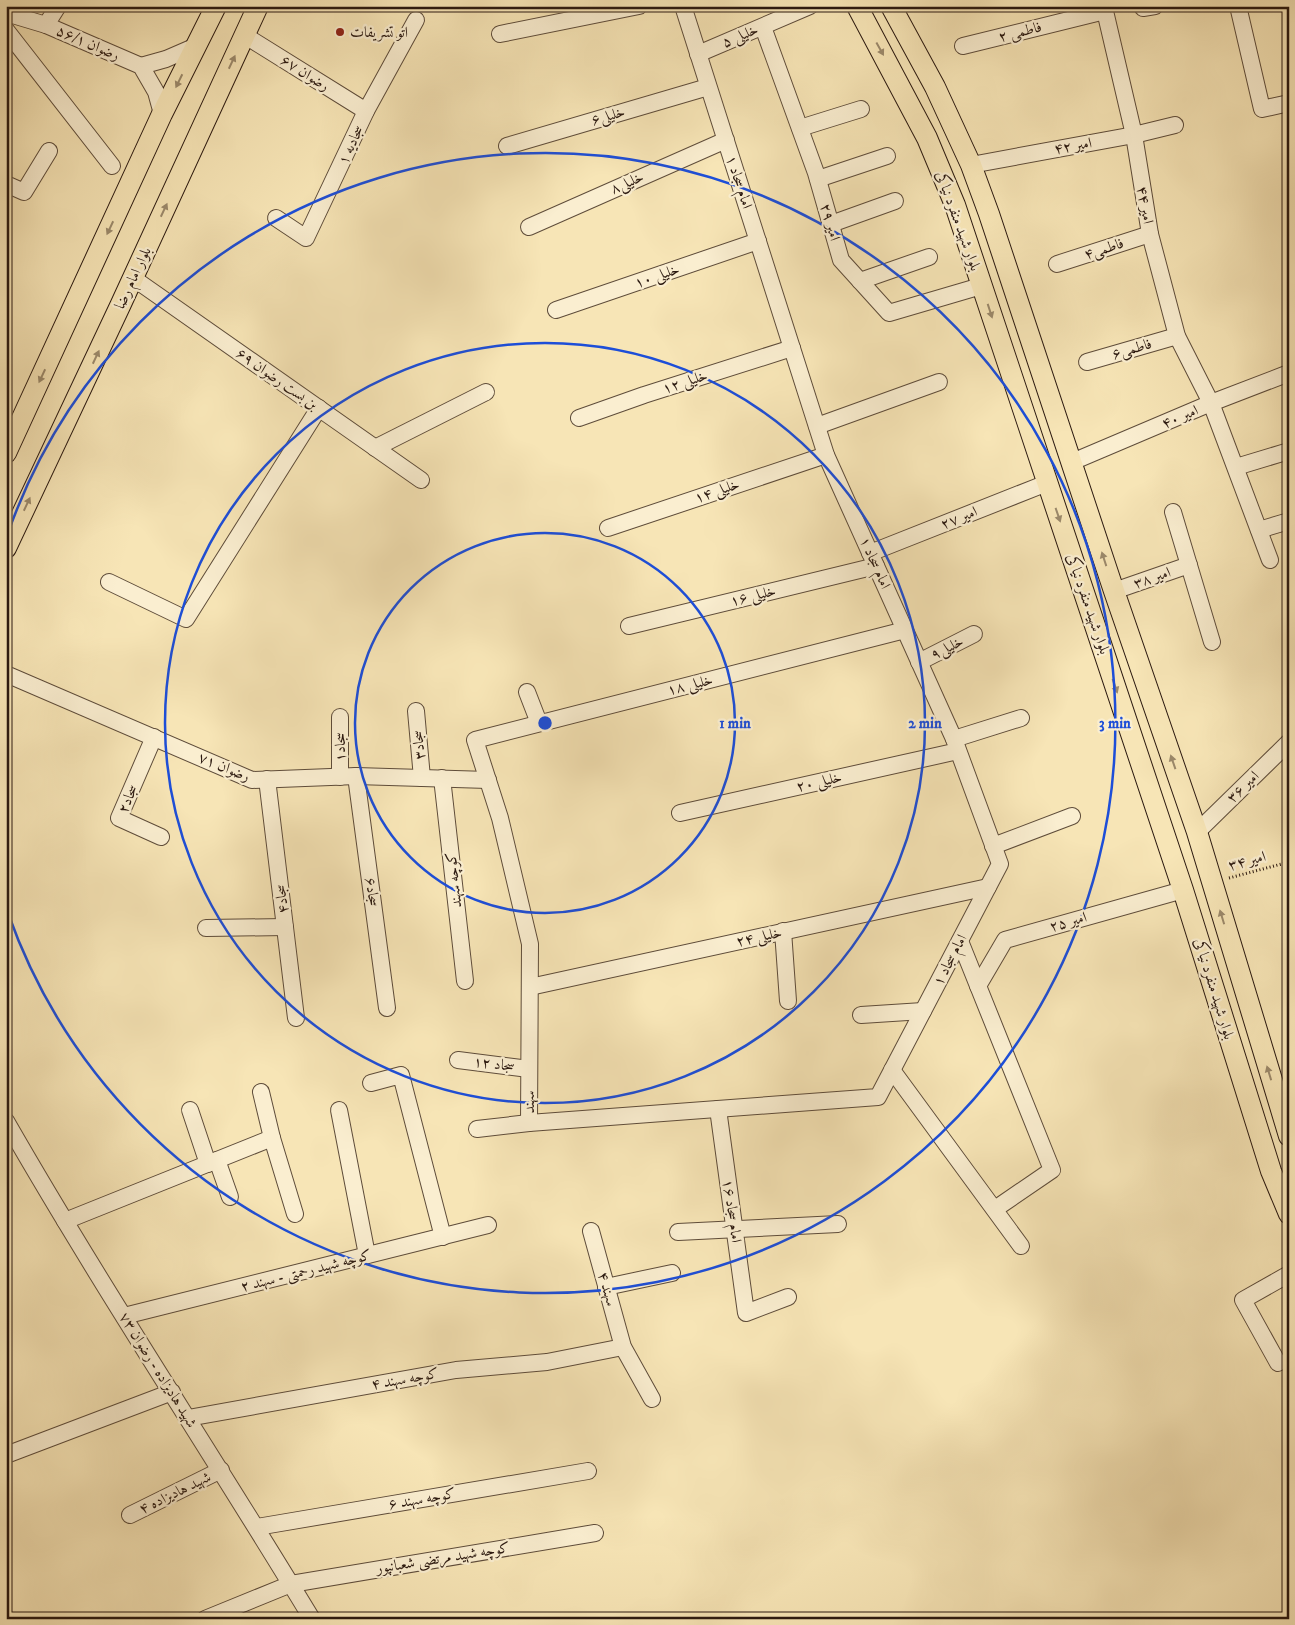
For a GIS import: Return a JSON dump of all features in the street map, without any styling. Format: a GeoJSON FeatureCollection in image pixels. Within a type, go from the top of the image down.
{"type":"FeatureCollection","features":[{"type":"Feature","properties":{"kind":"main road"},"geometry":{"type":"LineString","coordinates":[[6,453],[162,114],[216,6]]}},
{"type":"Feature","properties":{"kind":"main road","name":"بلوار امام رضا"},"geometry":{"type":"LineString","coordinates":[[6,548],[258,6]]}},
{"type":"Feature","properties":{"kind":"main road","name":"بلوار شهید منفرد نیاکی"},"geometry":{"type":"LineString","coordinates":[[857,6],[927,138],[955,205],[1183,890],[1271,1172],[1289,1214]]}},
{"type":"Feature","properties":{"kind":"main road","name":"بلوار شهید منفرد نیاکی"},"geometry":{"type":"LineString","coordinates":[[891,6],[935,87],[971,165],[989,214],[1114,591],[1197,832],[1289,1136]]}},
{"type":"Feature","properties":{"kind":"main road"},"geometry":{"type":"LineString","coordinates":[[1183,890],[1212,882]]}},
{"type":"Feature","properties":{"kind":"street"},"geometry":{"type":"LineString","coordinates":[[46,25],[58,6]]}},
{"type":"Feature","properties":{"kind":"street"},"geometry":{"type":"LineString","coordinates":[[500,34],[639,6]]}},
{"type":"Feature","properties":{"kind":"street","name":"امام سجاد ۱"},"geometry":{"type":"LineString","coordinates":[[683,6],[826,455],[956,745],[1000,864],[878,1097]]}},
{"type":"Feature","properties":{"kind":"street","name":"خلیلی ۵"},"geometry":{"type":"LineString","coordinates":[[698,54],[810,6]]}},
{"type":"Feature","properties":{"kind":"street"},"geometry":{"type":"LineString","coordinates":[[1238,6],[1262,109],[1289,103]]}},
{"type":"Feature","properties":{"kind":"street","name":"فاطمی ۲"},"geometry":{"type":"LineString","coordinates":[[963,46],[1099,9]]}},
{"type":"Feature","properties":{"kind":"street","name":"امیر ۴۴"},"geometry":{"type":"LineString","coordinates":[[1099,9],[1134,135],[1150,234],[1177,336],[1212,403],[1270,560]]}},
{"type":"Feature","properties":{"kind":"street","name":"رضوان ۵۶/۱"},"geometry":{"type":"LineString","coordinates":[[6,13],[46,25],[141,66]]}},
{"type":"Feature","properties":{"kind":"street","name":"سجادیه ۱"},"geometry":{"type":"LineString","coordinates":[[276,218],[306,238],[366,111],[416,20]]}},
{"type":"Feature","properties":{"kind":"street","name":"امیر ۲۹"},"geometry":{"type":"LineString","coordinates":[[763,27],[818,179],[841,260],[889,313],[981,286]]}},
{"type":"Feature","properties":{"kind":"street"},"geometry":{"type":"LineString","coordinates":[[6,30],[112,166]]}},
{"type":"Feature","properties":{"kind":"street","name":"رضوان ۶۷"},"geometry":{"type":"LineString","coordinates":[[244,35],[366,111]]}},
{"type":"Feature","properties":{"kind":"street"},"geometry":{"type":"LineString","coordinates":[[162,114],[156,92],[141,66],[166,59],[196,46]]}},
{"type":"Feature","properties":{"kind":"street","name":"خلیلی۶"},"geometry":{"type":"LineString","coordinates":[[507,146],[708,86]]}},
{"type":"Feature","properties":{"kind":"street"},"geometry":{"type":"LineString","coordinates":[[800,128],[861,109]]}},
{"type":"Feature","properties":{"kind":"street","name":"امیر ۴۲"},"geometry":{"type":"LineString","coordinates":[[971,165],[1134,135],[1176,125]]}},
{"type":"Feature","properties":{"kind":"street","name":"خلیلی۸"},"geometry":{"type":"LineString","coordinates":[[528,226],[726,140]]}},
{"type":"Feature","properties":{"kind":"street"},"geometry":{"type":"LineString","coordinates":[[6,184],[24,192],[49,150]]}},
{"type":"Feature","properties":{"kind":"street"},"geometry":{"type":"LineString","coordinates":[[818,179],[887,156]]}},
{"type":"Feature","properties":{"kind":"street"},"geometry":{"type":"LineString","coordinates":[[831,224],[895,201]]}},
{"type":"Feature","properties":{"kind":"street","name":"فاطمی۴"},"geometry":{"type":"LineString","coordinates":[[1057,264],[1150,234]]}},
{"type":"Feature","properties":{"kind":"street","name":"خلیلی ۱۰"},"geometry":{"type":"LineString","coordinates":[[556,310],[758,241]]}},
{"type":"Feature","properties":{"kind":"street"},"geometry":{"type":"LineString","coordinates":[[860,281],[929,258]]}},
{"type":"Feature","properties":{"kind":"street","name":"بن بست رضوان ۶۹"},"geometry":{"type":"LineString","coordinates":[[133,278],[420,480]]}},
{"type":"Feature","properties":{"kind":"street","name":"فاطمی۶"},"geometry":{"type":"LineString","coordinates":[[1087,362],[1177,336]]}},
{"type":"Feature","properties":{"kind":"street","name":"خلیلی ۱۲"},"geometry":{"type":"LineString","coordinates":[[579,418],[644,395],[792,348]]}},
{"type":"Feature","properties":{"kind":"street","name":"امیر ۴۰"},"geometry":{"type":"LineString","coordinates":[[1072,462],[1289,373]]}},
{"type":"Feature","properties":{"kind":"street"},"geometry":{"type":"LineString","coordinates":[[817,426],[939,382]]}},
{"type":"Feature","properties":{"kind":"street"},"geometry":{"type":"LineString","coordinates":[[375,448],[486,392]]}},
{"type":"Feature","properties":{"kind":"street"},"geometry":{"type":"LineString","coordinates":[[110,582],[186,619],[319,408]]}},
{"type":"Feature","properties":{"kind":"street"},"geometry":{"type":"LineString","coordinates":[[1236,467],[1289,451]]}},
{"type":"Feature","properties":{"kind":"street","name":"خلیلی ۱۴"},"geometry":{"type":"LineString","coordinates":[[608,528],[826,455]]}},
{"type":"Feature","properties":{"kind":"street","name":"امیر ۲۷"},"geometry":{"type":"LineString","coordinates":[[873,559],[1047,483]]}},
{"type":"Feature","properties":{"kind":"street"},"geometry":{"type":"LineString","coordinates":[[1174,512],[1212,642]]}},
{"type":"Feature","properties":{"kind":"street"},"geometry":{"type":"LineString","coordinates":[[1259,530],[1289,522]]}},
{"type":"Feature","properties":{"kind":"street","name":"خلیلی ۱۶"},"geometry":{"type":"LineString","coordinates":[[629,626],[873,559]]}},
{"type":"Feature","properties":{"kind":"street","name":"امیر ۳۸"},"geometry":{"type":"LineString","coordinates":[[1114,591],[1189,564]]}},
{"type":"Feature","properties":{"kind":"street","name":"خلیلی ۱۸"},"geometry":{"type":"LineString","coordinates":[[475,740],[904,630]]}},
{"type":"Feature","properties":{"kind":"street","name":"خلیلی۹"},"geometry":{"type":"LineString","coordinates":[[919,662],[974,634]]}},
{"type":"Feature","properties":{"kind":"street","name":"رضوان ۷۱"},"geometry":{"type":"LineString","coordinates":[[6,674],[252,780],[348,777],[488,780]]}},
{"type":"Feature","properties":{"kind":"street"},"geometry":{"type":"LineString","coordinates":[[527,692],[540,723]]}},
{"type":"Feature","properties":{"kind":"street","name":"سجاد۳"},"geometry":{"type":"LineString","coordinates":[[416,712],[422,778]]}},
{"type":"Feature","properties":{"kind":"street","name":"سجاد۱"},"geometry":{"type":"LineString","coordinates":[[340,717],[348,777]]}},
{"type":"Feature","properties":{"kind":"street","name":"خلیلی ۲۰"},"geometry":{"type":"LineString","coordinates":[[680,812],[956,745],[1021,718]]}},
{"type":"Feature","properties":{"kind":"street","name":"سجاد۲"},"geometry":{"type":"LineString","coordinates":[[154,737],[118,818],[161,837]]}},
{"type":"Feature","properties":{"kind":"street","name":"سهند"},"geometry":{"type":"LineString","coordinates":[[475,740],[500,818],[530,944],[529,1122],[878,1097]]}},
{"type":"Feature","properties":{"kind":"street","name":"امیر ۳۶"},"geometry":{"type":"LineString","coordinates":[[1197,832],[1289,742]]}},
{"type":"Feature","properties":{"kind":"street","name":"سجاد۶"},"geometry":{"type":"LineString","coordinates":[[348,777],[387,1008]]}},
{"type":"Feature","properties":{"kind":"street","name":"كوچه سهند"},"geometry":{"type":"LineString","coordinates":[[442,778],[465,981]]}},
{"type":"Feature","properties":{"kind":"street","name":"سجاد۴"},"geometry":{"type":"LineString","coordinates":[[267,779],[296,1018]]}},
{"type":"Feature","properties":{"kind":"street"},"geometry":{"type":"LineString","coordinates":[[994,846],[1072,816]]}},
{"type":"Feature","properties":{"kind":"street","name":"خلیلی ۲۴"},"geometry":{"type":"LineString","coordinates":[[530,987],[988,887]]}},
{"type":"Feature","properties":{"kind":"street","name":"امیر ۲۵"},"geometry":{"type":"LineString","coordinates":[[978,986],[1004,940],[1183,890]]}},
{"type":"Feature","properties":{"kind":"street"},"geometry":{"type":"LineString","coordinates":[[206,928],[285,927]]}},
{"type":"Feature","properties":{"kind":"street"},"geometry":{"type":"LineString","coordinates":[[783,931],[788,1001]]}},
{"type":"Feature","properties":{"kind":"street"},"geometry":{"type":"LineString","coordinates":[[960,941],[1052,1170],[995,1210]]}},
{"type":"Feature","properties":{"kind":"street"},"geometry":{"type":"LineString","coordinates":[[861,1015],[923,1011]]}},
{"type":"Feature","properties":{"kind":"street","name":"سجاد ۱۲"},"geometry":{"type":"LineString","coordinates":[[458,1060],[529,1069]]}},
{"type":"Feature","properties":{"kind":"street"},"geometry":{"type":"LineString","coordinates":[[892,1070],[1021,1246]]}},
{"type":"Feature","properties":{"kind":"street"},"geometry":{"type":"LineString","coordinates":[[371,1083],[401,1075],[444,1236]]}},
{"type":"Feature","properties":{"kind":"street"},"geometry":{"type":"LineString","coordinates":[[261,1092],[272,1138],[295,1214]]}},
{"type":"Feature","properties":{"kind":"street","name":"امام سجاد ۱۶"},"geometry":{"type":"LineString","coordinates":[[718,1109],[746,1313],[788,1297]]}},
{"type":"Feature","properties":{"kind":"street"},"geometry":{"type":"LineString","coordinates":[[190,1110],[230,1197]]}},
{"type":"Feature","properties":{"kind":"street"},"geometry":{"type":"LineString","coordinates":[[339,1110],[367,1256]]}},
{"type":"Feature","properties":{"kind":"street","name":"شهید هادیزاده - رضوان ۷۳"},"geometry":{"type":"LineString","coordinates":[[6,1121],[65,1222],[257,1527],[312,1619]]}},
{"type":"Feature","properties":{"kind":"street"},"geometry":{"type":"LineString","coordinates":[[477,1129],[529,1122]]}},
{"type":"Feature","properties":{"kind":"street"},"geometry":{"type":"LineString","coordinates":[[65,1222],[272,1138]]}},
{"type":"Feature","properties":{"kind":"street"},"geometry":{"type":"LineString","coordinates":[[678,1232],[838,1224]]}},
{"type":"Feature","properties":{"kind":"street","name":"کوچه شهید رحمتی - سهند ۲"},"geometry":{"type":"LineString","coordinates":[[124,1316],[488,1225]]}},
{"type":"Feature","properties":{"kind":"street","name":"سهند ۴"},"geometry":{"type":"LineString","coordinates":[[590,1231],[623,1347],[652,1399]]}},
{"type":"Feature","properties":{"kind":"street"},"geometry":{"type":"LineString","coordinates":[[606,1287],[672,1273]]}},
{"type":"Feature","properties":{"kind":"street"},"geometry":{"type":"LineString","coordinates":[[1278,1362],[1243,1300],[1289,1274]]}},
{"type":"Feature","properties":{"kind":"street","name":"کوچه سهند ۴"},"geometry":{"type":"LineString","coordinates":[[188,1418],[456,1370],[547,1362],[623,1347]]}},
{"type":"Feature","properties":{"kind":"street"},"geometry":{"type":"LineString","coordinates":[[6,1455],[172,1392]]}},
{"type":"Feature","properties":{"kind":"street","name":"شهید هادیزاده ۴"},"geometry":{"type":"LineString","coordinates":[[130,1515],[221,1470]]}},
{"type":"Feature","properties":{"kind":"street","name":"کوچه سهند ۶"},"geometry":{"type":"LineString","coordinates":[[257,1527],[588,1471]]}},
{"type":"Feature","properties":{"kind":"street","name":"کوچه شهید مرتضی شعبانپور"},"geometry":{"type":"LineString","coordinates":[[205,1619],[291,1584],[595,1533]]}},
{"type":"Feature","properties":{"kind":"path","name":"امیر ۳۴"},"geometry":{"type":"LineString","coordinates":[[1212,882],[1289,862]]}},
{"type":"Feature","properties":{"kind":"place","name":"اتو تشریفات"},"geometry":{"type":"Point","coordinates":[340,32]}}]}
